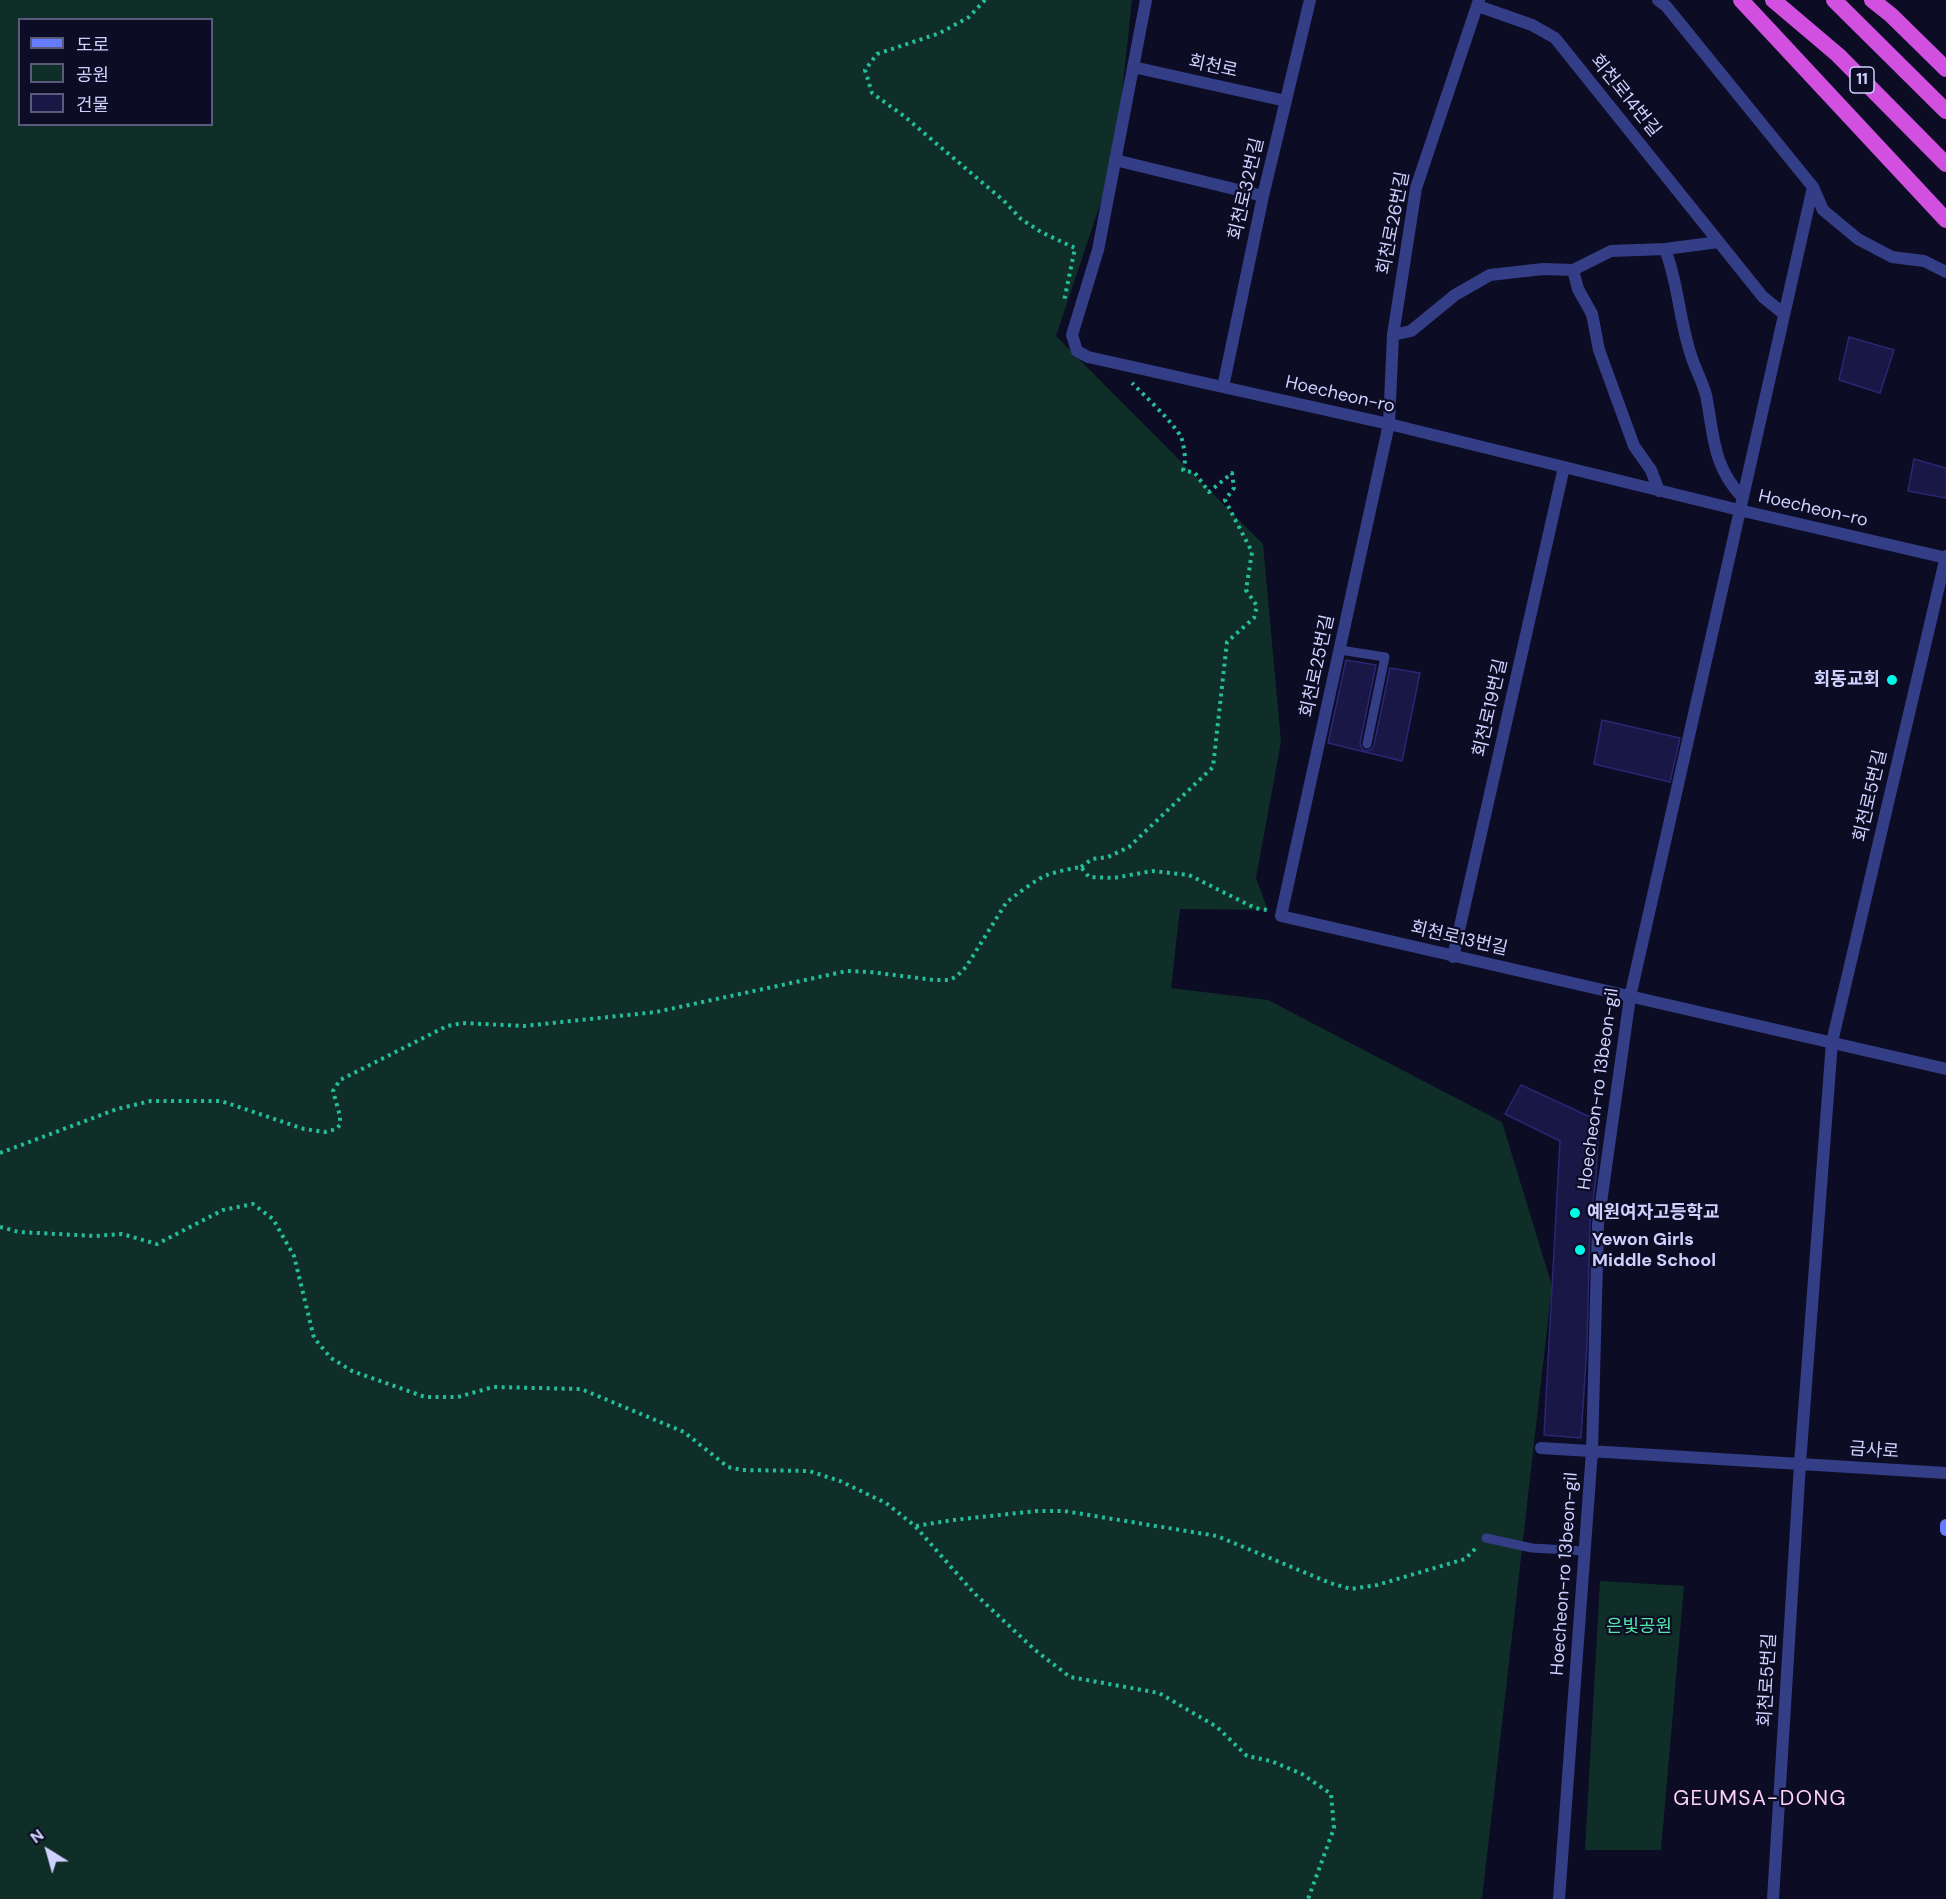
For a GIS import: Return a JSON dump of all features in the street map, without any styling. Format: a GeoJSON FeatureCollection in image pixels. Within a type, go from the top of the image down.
{"type":"FeatureCollection","features":[{"type":"Feature","properties":{"kind":"highway"},"geometry":{"type":"LineString","coordinates":[[1741,0],[1946,220]]}},
{"type":"Feature","properties":{"kind":"highway","name":"11"},"geometry":{"type":"LineString","coordinates":[[1773,0],[1838,55],[1946,164]]}},
{"type":"Feature","properties":{"kind":"highway","name":"11"},"geometry":{"type":"LineString","coordinates":[[1834,0],[1946,111]]}},
{"type":"Feature","properties":{"kind":"highway"},"geometry":{"type":"LineString","coordinates":[[1872,0],[1891,15],[1946,69]]}},
{"type":"Feature","properties":{"kind":"main road"},"geometry":{"type":"LineString","coordinates":[[1946,1525],[1946,1530]]}},
{"type":"Feature","properties":{"kind":"street","name":"Hoecheon-ro"},"geometry":{"type":"LineString","coordinates":[[1146,0],[1098,250],[1072,335],[1077,351],[1088,357],[1389,424],[1659,491],[1946,557]]}},
{"type":"Feature","properties":{"kind":"street","name":"회천로32번길"},"geometry":{"type":"LineString","coordinates":[[1223,387],[1263,196],[1310,0]]}},
{"type":"Feature","properties":{"kind":"street"},"geometry":{"type":"LineString","coordinates":[[1658,0],[1666,6],[1813,187],[1823,210],[1858,239],[1892,257],[1924,261],[1946,272]]}},
{"type":"Feature","properties":{"kind":"street","name":"회천로14번길"},"geometry":{"type":"LineString","coordinates":[[1478,3],[1532,25],[1555,38],[1763,297],[1784,314]]}},
{"type":"Feature","properties":{"kind":"street","name":"회천로26번길"},"geometry":{"type":"LineString","coordinates":[[1389,424],[1393,335],[1416,188],[1478,3]]}},
{"type":"Feature","properties":{"kind":"street","name":"회천로"},"geometry":{"type":"LineString","coordinates":[[1133,67],[1286,101]]}},
{"type":"Feature","properties":{"kind":"street"},"geometry":{"type":"LineString","coordinates":[[1115,160],[1263,196]]}},
{"type":"Feature","properties":{"kind":"street"},"geometry":{"type":"LineString","coordinates":[[1739,510],[1813,187]]}},
{"type":"Feature","properties":{"kind":"street"},"geometry":{"type":"LineString","coordinates":[[1393,335],[1411,331],[1455,296],[1490,275],[1543,269],[1573,270],[1611,251],[1665,249],[1719,242]]}},
{"type":"Feature","properties":{"kind":"street"},"geometry":{"type":"LineString","coordinates":[[1665,249],[1673,269],[1689,352],[1705,393],[1715,450],[1728,483],[1742,497]]}},
{"type":"Feature","properties":{"kind":"street"},"geometry":{"type":"LineString","coordinates":[[1573,270],[1578,289],[1592,314],[1599,350],[1634,446],[1651,470],[1659,491]]}},
{"type":"Feature","properties":{"kind":"street","name":"회천로25번길"},"geometry":{"type":"LineString","coordinates":[[1281,916],[1389,424]]}},
{"type":"Feature","properties":{"kind":"street","name":"회천로19번길"},"geometry":{"type":"LineString","coordinates":[[1453,957],[1564,467]]}},
{"type":"Feature","properties":{"kind":"street","name":"Hoecheon-ro 13beon-gil"},"geometry":{"type":"LineString","coordinates":[[1558,1899],[1592,1451],[1598,1224],[1630,997],[1739,510]]}},
{"type":"Feature","properties":{"kind":"street","name":"회천로5번길"},"geometry":{"type":"LineString","coordinates":[[1773,1899],[1800,1464],[1832,1042],[1946,557]]}},
{"type":"Feature","properties":{"kind":"street","name":"회천로13번길"},"geometry":{"type":"LineString","coordinates":[[1281,916],[1630,997]]}},
{"type":"Feature","properties":{"kind":"street"},"geometry":{"type":"LineString","coordinates":[[1630,997],[1946,1069]]}},
{"type":"Feature","properties":{"kind":"street"},"geometry":{"type":"LineString","coordinates":[[1541,1448],[1800,1464]]}},
{"type":"Feature","properties":{"kind":"street","name":"금사로"},"geometry":{"type":"LineString","coordinates":[[1800,1464],[1946,1473]]}},
{"type":"Feature","properties":{"kind":"lane"},"geometry":{"type":"LineString","coordinates":[[1340,650],[1385,657],[1367,744]]}},
{"type":"Feature","properties":{"kind":"lane"},"geometry":{"type":"LineString","coordinates":[[1486,1538],[1532,1548],[1584,1551]]}},
{"type":"Feature","properties":{"kind":"path"},"geometry":{"type":"LineString","coordinates":[[985,0],[969,17],[940,33],[877,54],[865,70],[872,93],[904,116],[1004,201],[1021,219],[1041,232],[1075,248],[1063,307]]}},
{"type":"Feature","properties":{"kind":"path"},"geometry":{"type":"LineString","coordinates":[[0,1153],[117,1109],[152,1101],[221,1101],[304,1129],[325,1132],[336,1129],[340,1125],[340,1116],[333,1091],[340,1080],[447,1026],[463,1023],[524,1026],[656,1012],[847,971],[934,980],[950,980],[957,976],[966,967],[1006,903],[1015,895],[1023,892],[1044,876],[1081,867],[1092,859],[1108,857],[1129,847],[1213,767],[1227,642],[1254,618],[1257,606],[1246,590],[1252,552],[1225,500],[1234,488],[1232,473],[1209,492],[1195,473],[1183,470],[1185,466],[1181,438],[1154,405],[1129,380]]}},
{"type":"Feature","properties":{"kind":"path"},"geometry":{"type":"LineString","coordinates":[[1081,867],[1089,877],[1114,878],[1152,871],[1189,875],[1255,908],[1268,910],[1281,916]]}},
{"type":"Feature","properties":{"kind":"path"},"geometry":{"type":"LineString","coordinates":[[0,1227],[30,1233],[95,1236],[122,1234],[157,1244],[223,1210],[253,1204],[273,1219],[294,1256],[314,1338],[331,1358],[352,1371],[425,1397],[458,1398],[493,1387],[581,1389],[684,1432],[728,1467],[742,1470],[809,1471],[886,1503],[915,1526],[974,1593],[1035,1650],[1070,1677],[1159,1693],[1217,1727],[1247,1756],[1271,1761],[1302,1774],[1331,1794],[1334,1828],[1308,1899]]}},
{"type":"Feature","properties":{"kind":"path"},"geometry":{"type":"LineString","coordinates":[[915,1526],[1037,1511],[1076,1513],[1217,1536],[1330,1583],[1351,1589],[1377,1585],[1466,1559],[1486,1538]]}},
{"type":"Feature","properties":{"kind":"green space"},"geometry":{"type":"Polygon","coordinates":[[[0,0],[1132,0],[1115,160],[1056,336],[1263,544],[1281,742],[1256,878],[1268,910],[1180,909],[1171,988],[1268,1000],[1502,1122],[1552,1286],[1482,1899],[0,1899],[0,0]]]}},
{"type":"Feature","properties":{"kind":"green space","name":"은빛공원"},"geometry":{"type":"Polygon","coordinates":[[[1600,1581],[1684,1586],[1661,1850],[1585,1850],[1600,1581]]]}},
{"type":"Feature","properties":{"kind":"building"},"geometry":{"type":"Polygon","coordinates":[[[1849,337],[1894,350],[1880,393],[1839,380],[1849,337]]]}},
{"type":"Feature","properties":{"kind":"building"},"geometry":{"type":"Polygon","coordinates":[[[1914,459],[1946,468],[1946,498],[1908,491],[1914,459]]]}},
{"type":"Feature","properties":{"kind":"building"},"geometry":{"type":"Polygon","coordinates":[[[1346,660],[1376,665],[1360,743],[1362,749],[1366,751],[1372,749],[1374,745],[1390,668],[1420,673],[1402,761],[1328,743],[1346,660]]]}},
{"type":"Feature","properties":{"kind":"building"},"geometry":{"type":"Polygon","coordinates":[[[1602,720],[1680,738],[1670,782],[1594,764],[1602,720]]]}},
{"type":"Feature","properties":{"kind":"building","name":"예원여자고등학교"},"geometry":{"type":"Polygon","coordinates":[[[1521,1085],[1599,1121],[1596,1178],[1590,1224],[1587,1344],[1581,1438],[1544,1435],[1560,1141],[1505,1114],[1521,1085]]]}},
{"type":"Feature","properties":{"kind":"place","name":"회동교회"},"geometry":{"type":"Point","coordinates":[1892,680]}},
{"type":"Feature","properties":{"kind":"place","name":"예원여자고등학교"},"geometry":{"type":"Point","coordinates":[1575,1213]}},
{"type":"Feature","properties":{"kind":"place","name":"Yewon Girls Middle School"},"geometry":{"type":"Point","coordinates":[1580,1250]}},
{"type":"Feature","properties":{"kind":"district","name":"GEUMSA-DONG"},"geometry":{"type":"Point","coordinates":[1760,1799]}}]}
